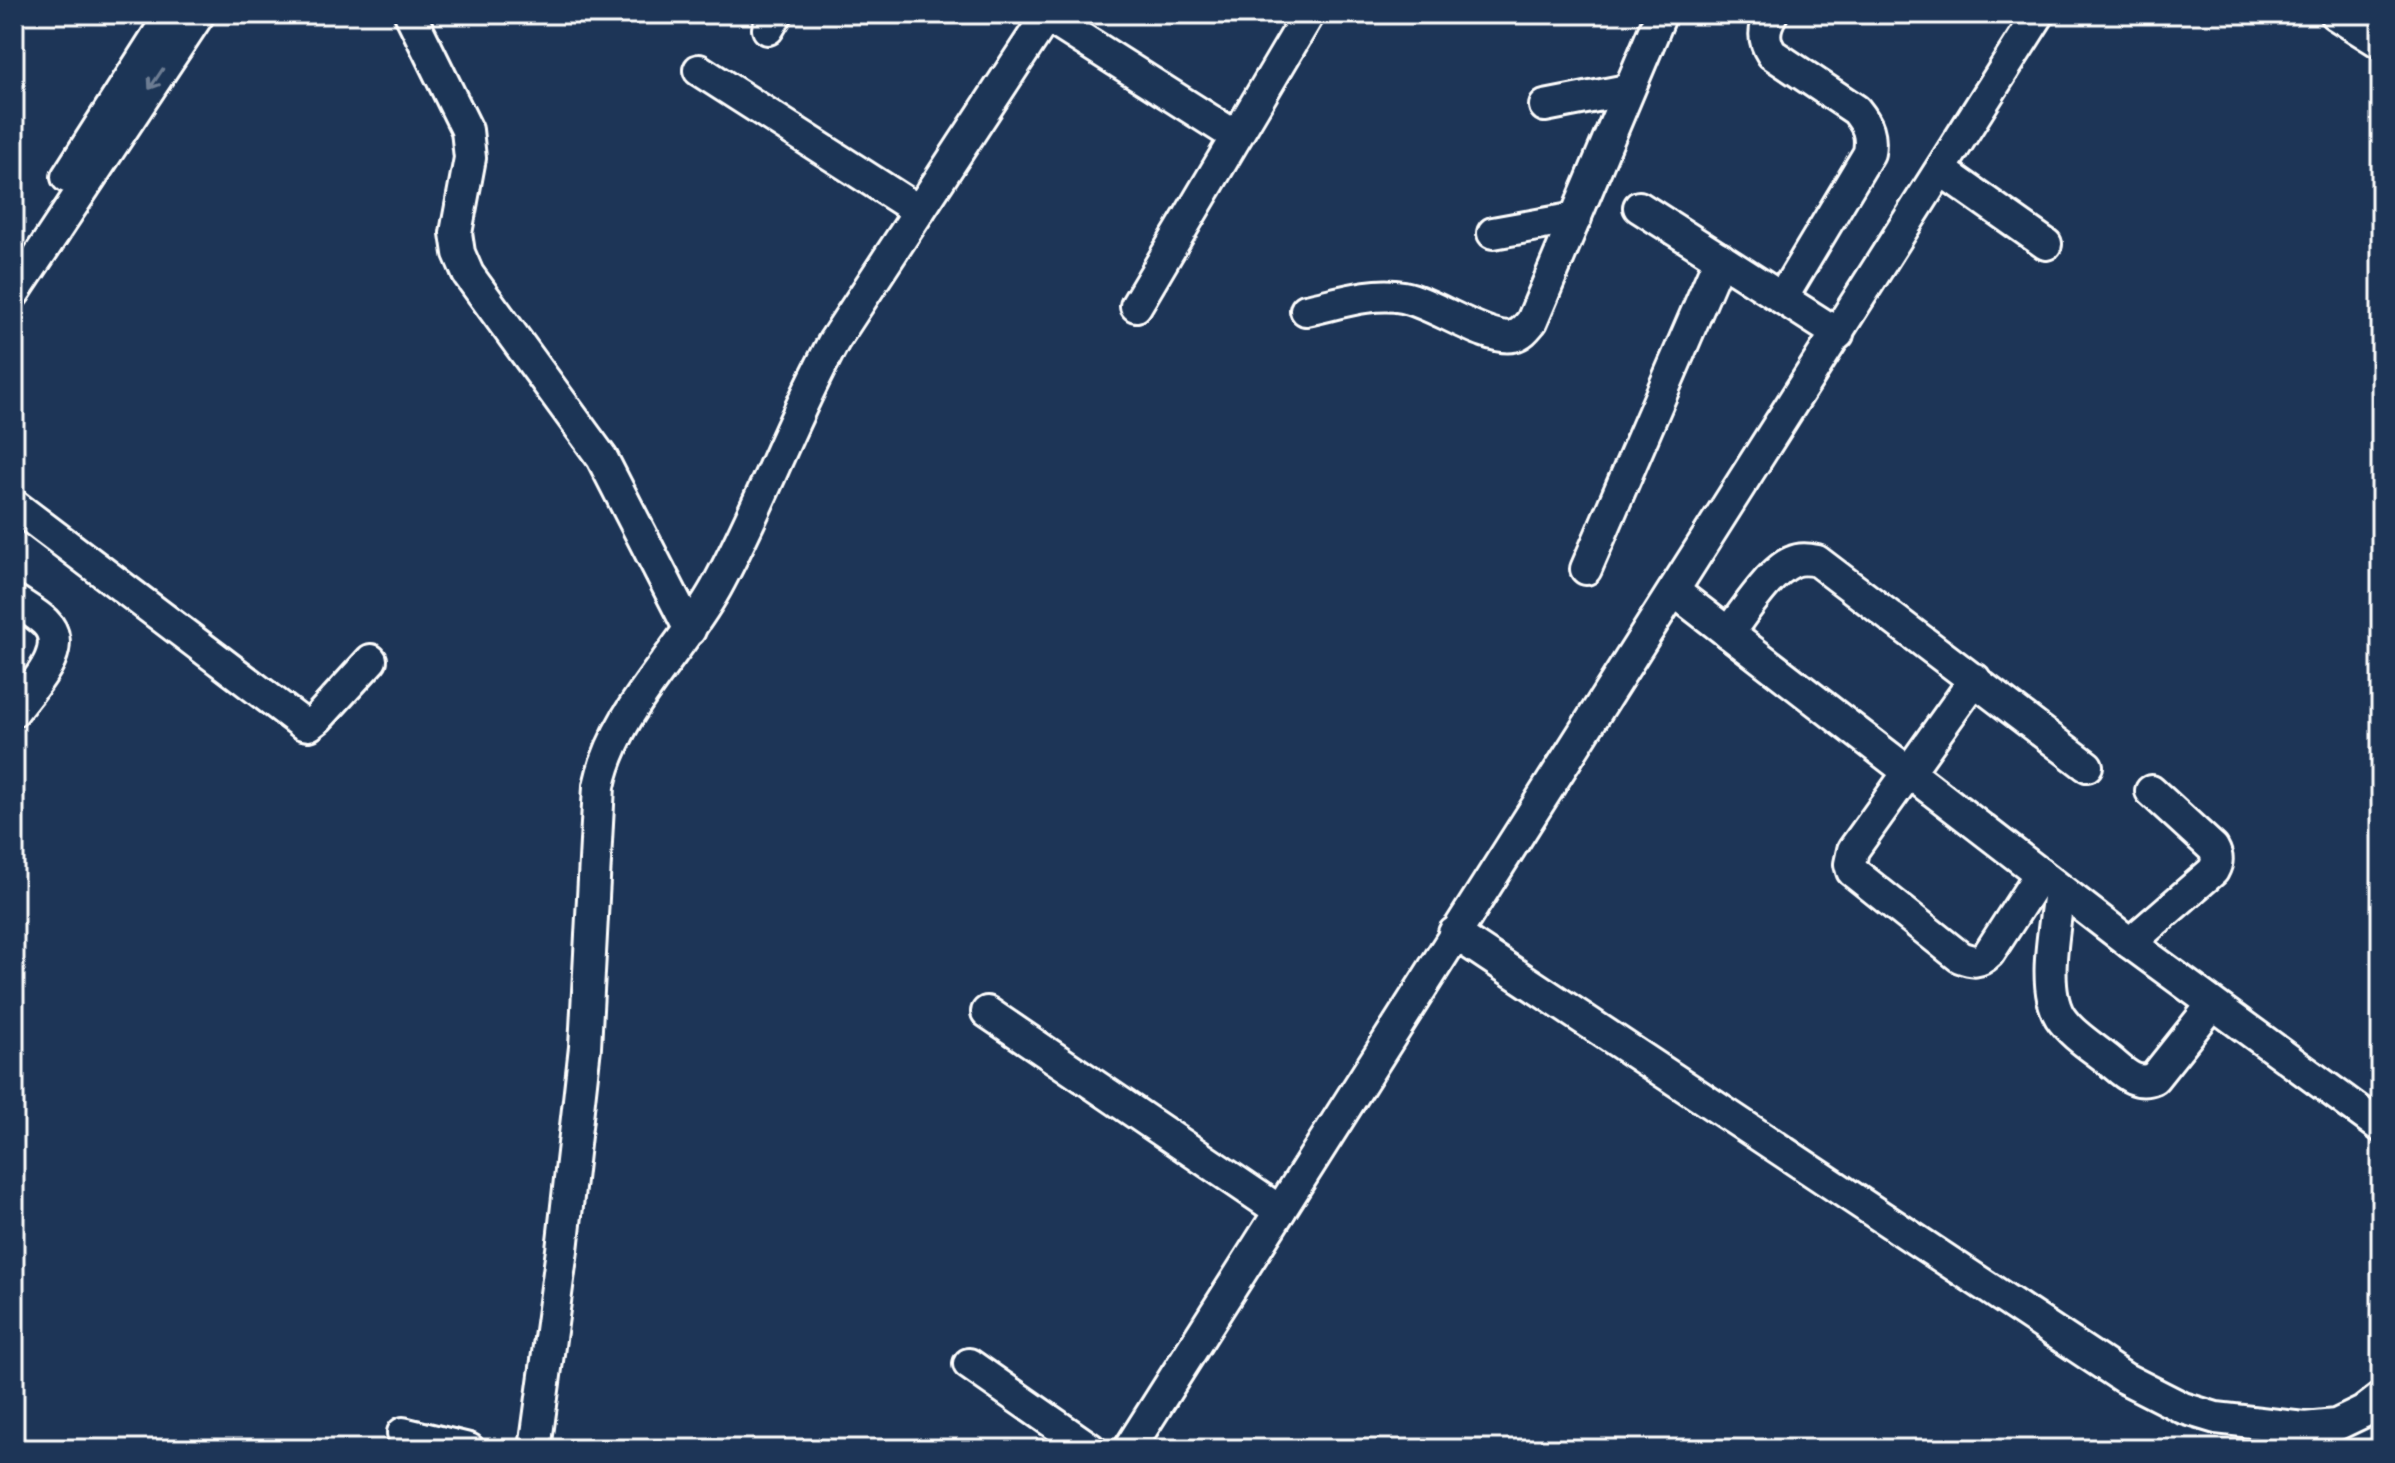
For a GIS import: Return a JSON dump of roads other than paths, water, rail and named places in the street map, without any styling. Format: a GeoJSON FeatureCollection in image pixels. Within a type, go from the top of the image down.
{"type":"FeatureCollection","features":[{"type":"Feature","properties":{"kind":"street"},"geometry":{"type":"LineString","coordinates":[[14,259],[171,14]]}},
{"type":"Feature","properties":{"kind":"street"},"geometry":{"type":"LineString","coordinates":[[14,293],[199,14]]}},
{"type":"Feature","properties":{"kind":"street"},"geometry":{"type":"LineString","coordinates":[[410,14],[467,130],[470,158],[456,233],[459,253],[468,274],[602,458],[690,630]]}},
{"type":"Feature","properties":{"kind":"street"},"geometry":{"type":"LineString","coordinates":[[1136,306],[1309,14]]}},
{"type":"Feature","properties":{"kind":"street"},"geometry":{"type":"LineString","coordinates":[[1306,310],[1372,297],[1402,296],[1418,300],[1496,335],[1512,336],[1523,331],[1532,321],[1661,14]]}},
{"type":"Feature","properties":{"kind":"street"},"geometry":{"type":"LineString","coordinates":[[1129,1449],[2039,14]]}},
{"type":"Feature","properties":{"kind":"street"},"geometry":{"type":"LineString","coordinates":[[2335,14],[2381,43]]}},
{"type":"Feature","properties":{"kind":"street"},"geometry":{"type":"LineString","coordinates":[[2373,14],[2381,19]]}},
{"type":"Feature","properties":{"kind":"street"},"geometry":{"type":"LineString","coordinates":[[535,1449],[585,1047],[599,786],[604,763],[624,720],[690,630],[735,553],[810,384],[834,341],[1046,15],[1235,136]]}},
{"type":"Feature","properties":{"kind":"street"},"geometry":{"type":"LineString","coordinates":[[1766,16],[1764,34],[1772,54],[1856,110],[1872,136],[1869,153],[1782,298]]}},
{"type":"Feature","properties":{"kind":"street"},"geometry":{"type":"LineString","coordinates":[[699,70],[919,211]]}},
{"type":"Feature","properties":{"kind":"street"},"geometry":{"type":"LineString","coordinates":[[1545,106],[1627,90]]}},
{"type":"Feature","properties":{"kind":"street"},"geometry":{"type":"LineString","coordinates":[[1941,170],[2046,244]]}},
{"type":"Feature","properties":{"kind":"street"},"geometry":{"type":"LineString","coordinates":[[1639,207],[1838,334]]}},
{"type":"Feature","properties":{"kind":"street"},"geometry":{"type":"LineString","coordinates":[[1493,233],[1576,218]]}},
{"type":"Feature","properties":{"kind":"street"},"geometry":{"type":"LineString","coordinates":[[1586,569],[1720,258]]}},
{"type":"Feature","properties":{"kind":"street"},"geometry":{"type":"LineString","coordinates":[[14,505],[303,724],[309,725],[318,718],[371,660]]}},
{"type":"Feature","properties":{"kind":"street"},"geometry":{"type":"LineString","coordinates":[[1728,633],[1779,570],[1791,562],[1805,559],[1817,561],[2087,766]]}},
{"type":"Feature","properties":{"kind":"street"},"geometry":{"type":"LineString","coordinates":[[1674,591],[2130,943],[2381,1127]]}},
{"type":"Feature","properties":{"kind":"street"},"geometry":{"type":"LineString","coordinates":[[14,600],[44,621],[56,641],[53,655],[14,711]]}},
{"type":"Feature","properties":{"kind":"street"},"geometry":{"type":"LineString","coordinates":[[1975,679],[1853,850],[1850,864],[1858,877],[1960,957],[1972,962],[1982,960],[1989,953],[2050,881]]}},
{"type":"Feature","properties":{"kind":"street"},"geometry":{"type":"LineString","coordinates":[[2130,943],[2213,871],[2216,864],[2217,856],[2213,848],[2151,791]]}},
{"type":"Feature","properties":{"kind":"street"},"geometry":{"type":"LineString","coordinates":[[2050,881],[2054,1003],[2068,1027],[2131,1078],[2146,1082],[2154,1078],[2212,1005]]}},
{"type":"Feature","properties":{"kind":"street"},"geometry":{"type":"LineString","coordinates":[[1454,933],[2153,1395],[2216,1418],[2304,1428],[2336,1425],[2363,1412],[2381,1398]]}},
{"type":"Feature","properties":{"kind":"street"},"geometry":{"type":"LineString","coordinates":[[987,1012],[1280,1211]]}},
{"type":"Feature","properties":{"kind":"street"},"geometry":{"type":"LineString","coordinates":[[969,1364],[1091,1449]]}},
{"type":"Feature","properties":{"kind":"street"},"geometry":{"type":"LineString","coordinates":[[403,1433],[469,1449]]}}]}
